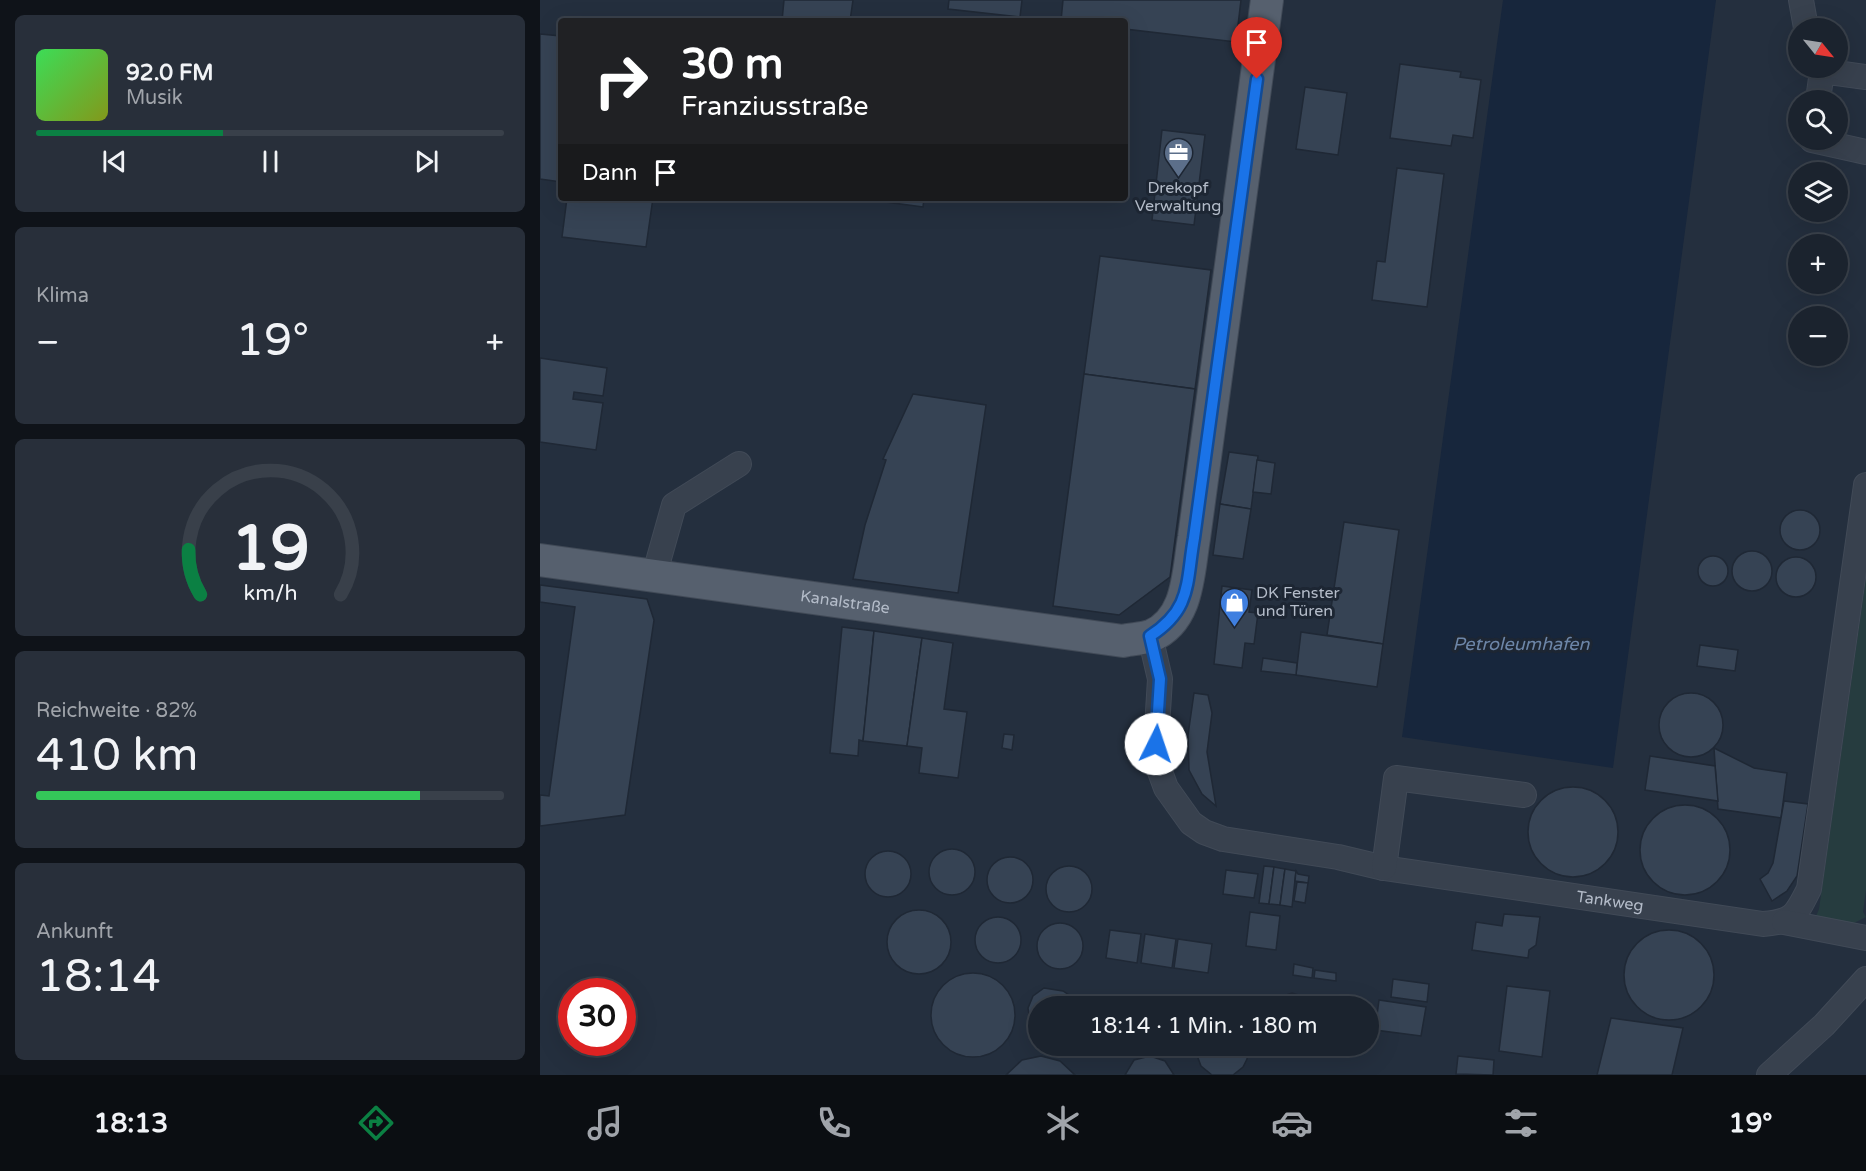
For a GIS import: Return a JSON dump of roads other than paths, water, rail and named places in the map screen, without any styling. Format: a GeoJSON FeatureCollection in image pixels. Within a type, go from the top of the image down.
{"type":"FeatureCollection","features":[{"type":"Feature","properties":{"kind":"main road"},"geometry":{"type":"LineString","coordinates":[[1150,636],[1169,624],[1182,607],[1194,538],[1267,0]]}},
{"type":"Feature","properties":{"kind":"main road","name":"Kanalstraße"},"geometry":{"type":"LineString","coordinates":[[540,560],[1123,641],[1150,636]]}},
{"type":"Feature","properties":{"kind":"street"},"geometry":{"type":"LineString","coordinates":[[1801,0],[1804,18]]}},
{"type":"Feature","properties":{"kind":"street"},"geometry":{"type":"LineString","coordinates":[[1848,74],[1866,77]]}},
{"type":"Feature","properties":{"kind":"street"},"geometry":{"type":"LineString","coordinates":[[1848,148],[1866,152]]}},
{"type":"Feature","properties":{"kind":"street"},"geometry":{"type":"LineString","coordinates":[[654,576],[674,505],[739,464]]}},
{"type":"Feature","properties":{"kind":"street"},"geometry":{"type":"LineString","coordinates":[[1784,922],[1792,918],[1809,889],[1866,485]]}},
{"type":"Feature","properties":{"kind":"street","name":"Tankweg"},"geometry":{"type":"LineString","coordinates":[[1150,636],[1160,679],[1156,744],[1160,769],[1166,788],[1191,823],[1204,832],[1223,839],[1338,857],[1384,868],[1763,924],[1784,922],[1866,938]]}},
{"type":"Feature","properties":{"kind":"street"},"geometry":{"type":"LineString","coordinates":[[1384,868],[1396,778],[1524,795]]}},
{"type":"Feature","properties":{"kind":"street"},"geometry":{"type":"LineString","coordinates":[[1770,1075],[1824,1025],[1866,980]]}},
{"type":"Feature","properties":{"kind":"water","name":"Petroleumhafen"},"geometry":{"type":"Polygon","coordinates":[[[1503,0],[1716,0],[1613,768],[1402,737],[1503,0]]]}},
{"type":"Feature","properties":{"kind":"place","name":"Drekopf Verwaltung"},"geometry":{"type":"Point","coordinates":[1178,178]}},
{"type":"Feature","properties":{"kind":"place","name":"DK Fenster und Türen"},"geometry":{"type":"Point","coordinates":[1235,628]}}]}
